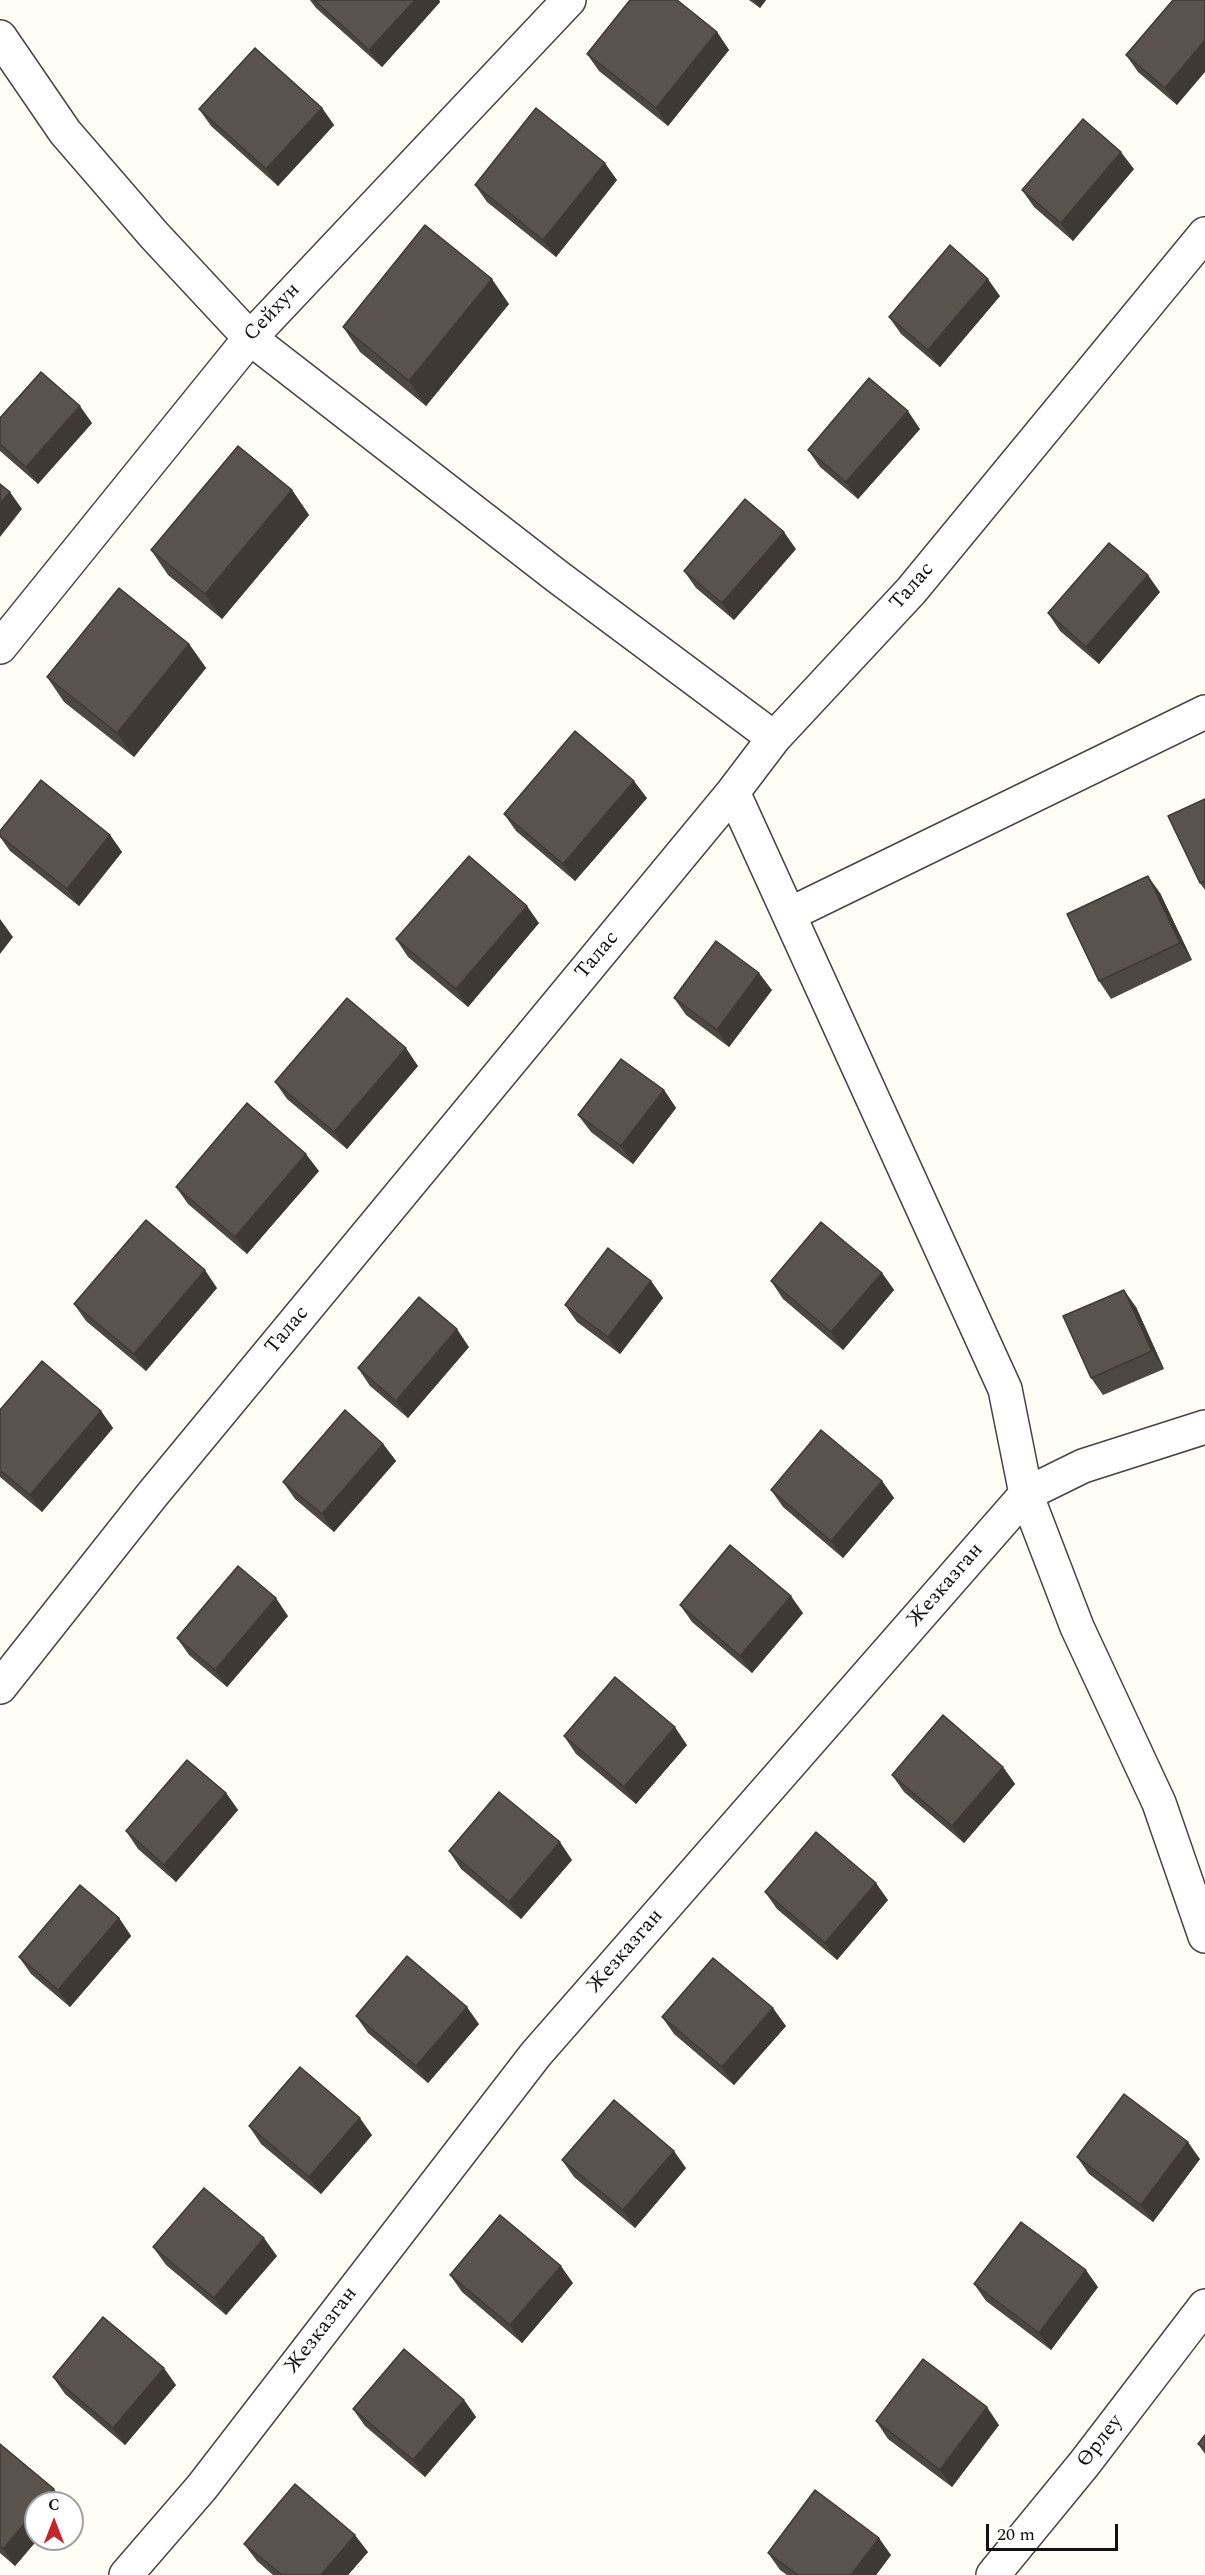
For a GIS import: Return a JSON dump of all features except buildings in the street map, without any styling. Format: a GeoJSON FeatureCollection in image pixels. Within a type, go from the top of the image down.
{"type":"FeatureCollection","features":[{"type":"Feature","properties":{"kind":"street","name":"Сейхун"},"geometry":{"type":"LineString","coordinates":[[0,646],[250,338],[569,0]]}},
{"type":"Feature","properties":{"kind":"street"},"geometry":{"type":"LineString","coordinates":[[0,37],[65,132],[154,235],[250,338],[558,577],[774,738]]}},
{"type":"Feature","properties":{"kind":"street","name":"Талас"},"geometry":{"type":"LineString","coordinates":[[0,1687],[152,1496],[733,792],[774,738],[911,591],[1205,234]]}},
{"type":"Feature","properties":{"kind":"street"},"geometry":{"type":"LineString","coordinates":[[790,915],[1205,712]]}},
{"type":"Feature","properties":{"kind":"street"},"geometry":{"type":"LineString","coordinates":[[733,792],[1005,1389],[1026,1494],[1077,1627],[1159,1803],[1205,1936]]}},
{"type":"Feature","properties":{"kind":"street","name":"Жезказган"},"geometry":{"type":"LineString","coordinates":[[126,2575],[202,2487],[536,2054],[1026,1494],[1083,1466],[1205,1428]]}},
{"type":"Feature","properties":{"kind":"street","name":"Өрлеу"},"geometry":{"type":"LineString","coordinates":[[993,2575],[1084,2464],[1205,2306]]}}]}
